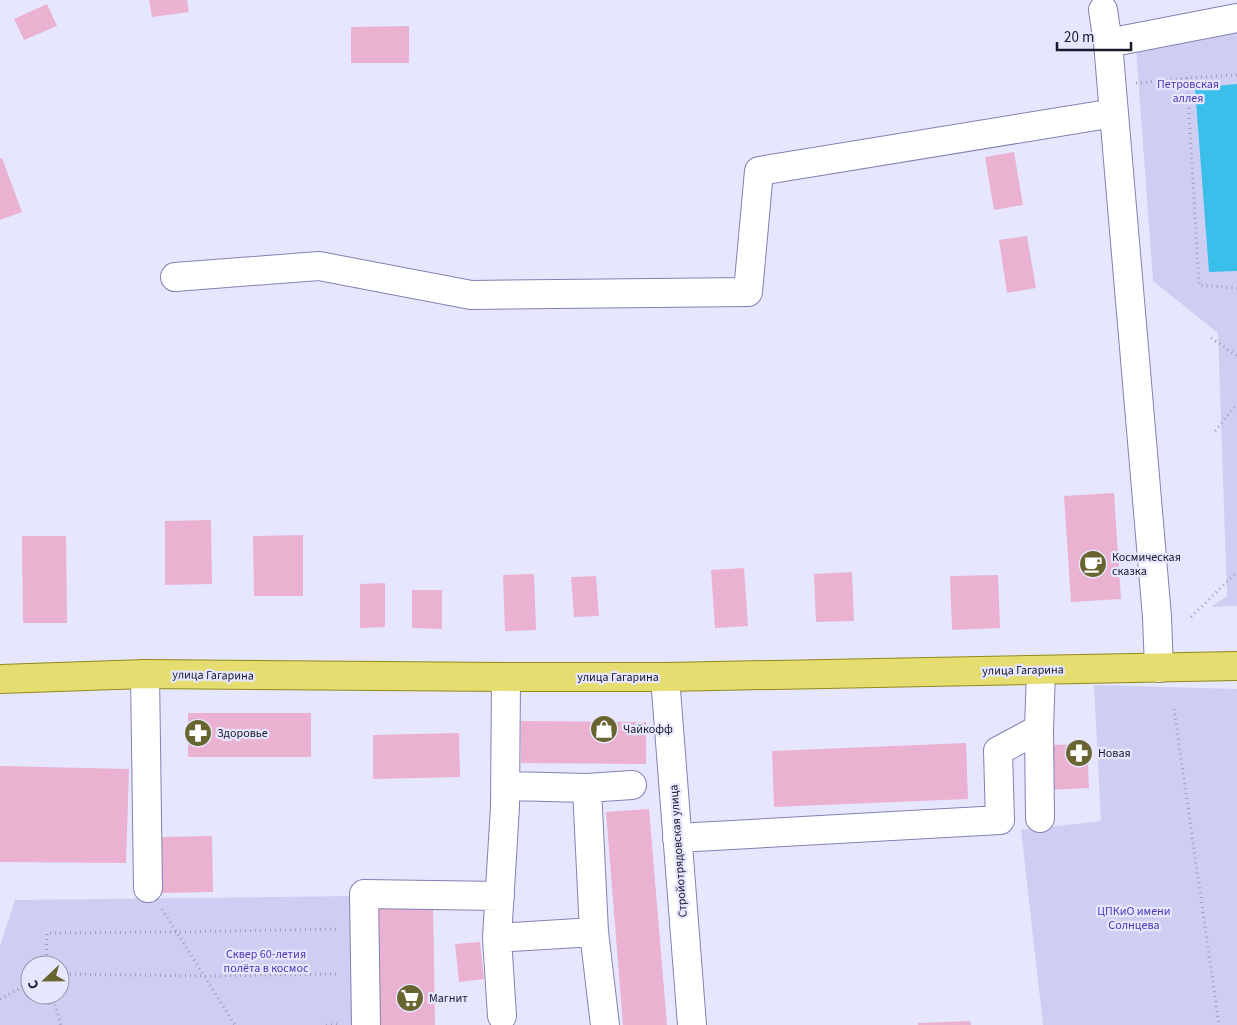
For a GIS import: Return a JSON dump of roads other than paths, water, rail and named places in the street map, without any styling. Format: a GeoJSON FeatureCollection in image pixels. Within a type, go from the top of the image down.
{"type":"FeatureCollection","features":[{"type":"Feature","properties":{"kind":"main road","name":"улица Гагарина"},"geometry":{"type":"LineString","coordinates":[[0,680],[145,674],[506,678],[665,677],[1237,666]]}},
{"type":"Feature","properties":{"kind":"street"},"geometry":{"type":"LineString","coordinates":[[1103,10],[1108,43],[1160,668]]}},
{"type":"Feature","properties":{"kind":"street"},"geometry":{"type":"LineString","coordinates":[[1108,43],[1237,18]]}},
{"type":"Feature","properties":{"kind":"street"},"geometry":{"type":"LineString","coordinates":[[175,277],[319,266],[471,295],[748,292],[759,171],[1114,113]]}},
{"type":"Feature","properties":{"kind":"street"},"geometry":{"type":"LineString","coordinates":[[1040,818],[1039,729],[1041,670]]}},
{"type":"Feature","properties":{"kind":"street"},"geometry":{"type":"LineString","coordinates":[[145,674],[148,888]]}},
{"type":"Feature","properties":{"kind":"street","name":"Стройотрядовская улица"},"geometry":{"type":"LineString","coordinates":[[665,677],[692,1025]]}},
{"type":"Feature","properties":{"kind":"street"},"geometry":{"type":"LineString","coordinates":[[502,1016],[497,938],[506,786],[506,678]]}},
{"type":"Feature","properties":{"kind":"street"},"geometry":{"type":"LineString","coordinates":[[677,838],[1000,820],[998,751],[1039,729]]}},
{"type":"Feature","properties":{"kind":"street"},"geometry":{"type":"LineString","coordinates":[[506,786],[587,788],[632,785]]}},
{"type":"Feature","properties":{"kind":"street"},"geometry":{"type":"LineString","coordinates":[[587,788],[594,932],[605,1025]]}},
{"type":"Feature","properties":{"kind":"street"},"geometry":{"type":"LineString","coordinates":[[366,1025],[364,894],[500,896]]}},
{"type":"Feature","properties":{"kind":"street"},"geometry":{"type":"LineString","coordinates":[[497,938],[594,932]]}},
{"type":"Feature","properties":{"kind":"water"},"geometry":{"type":"Polygon","coordinates":[[[1237,84],[1237,271],[1209,272],[1195,88],[1237,84]]]}},
{"type":"Feature","properties":{"kind":"place","name":"Космическая сказка"},"geometry":{"type":"Point","coordinates":[1093,564]}},
{"type":"Feature","properties":{"kind":"place","name":"Чайкофф"},"geometry":{"type":"Point","coordinates":[604,729]}},
{"type":"Feature","properties":{"kind":"place","name":"Здоровье"},"geometry":{"type":"Point","coordinates":[198,733]}},
{"type":"Feature","properties":{"kind":"place","name":"Новая"},"geometry":{"type":"Point","coordinates":[1079,753]}},
{"type":"Feature","properties":{"kind":"place","name":"Магнит"},"geometry":{"type":"Point","coordinates":[410,998]}},
{"type":"Feature","properties":{"kind":"park label","name":"Петровская аллея"},"geometry":{"type":"Point","coordinates":[1188,91]}},
{"type":"Feature","properties":{"kind":"park label","name":"ЦПКиО имени Солнцева"},"geometry":{"type":"Point","coordinates":[1134,918]}},
{"type":"Feature","properties":{"kind":"park label","name":"Сквер 60-летия полёта в космос"},"geometry":{"type":"Point","coordinates":[266,961]}}]}
